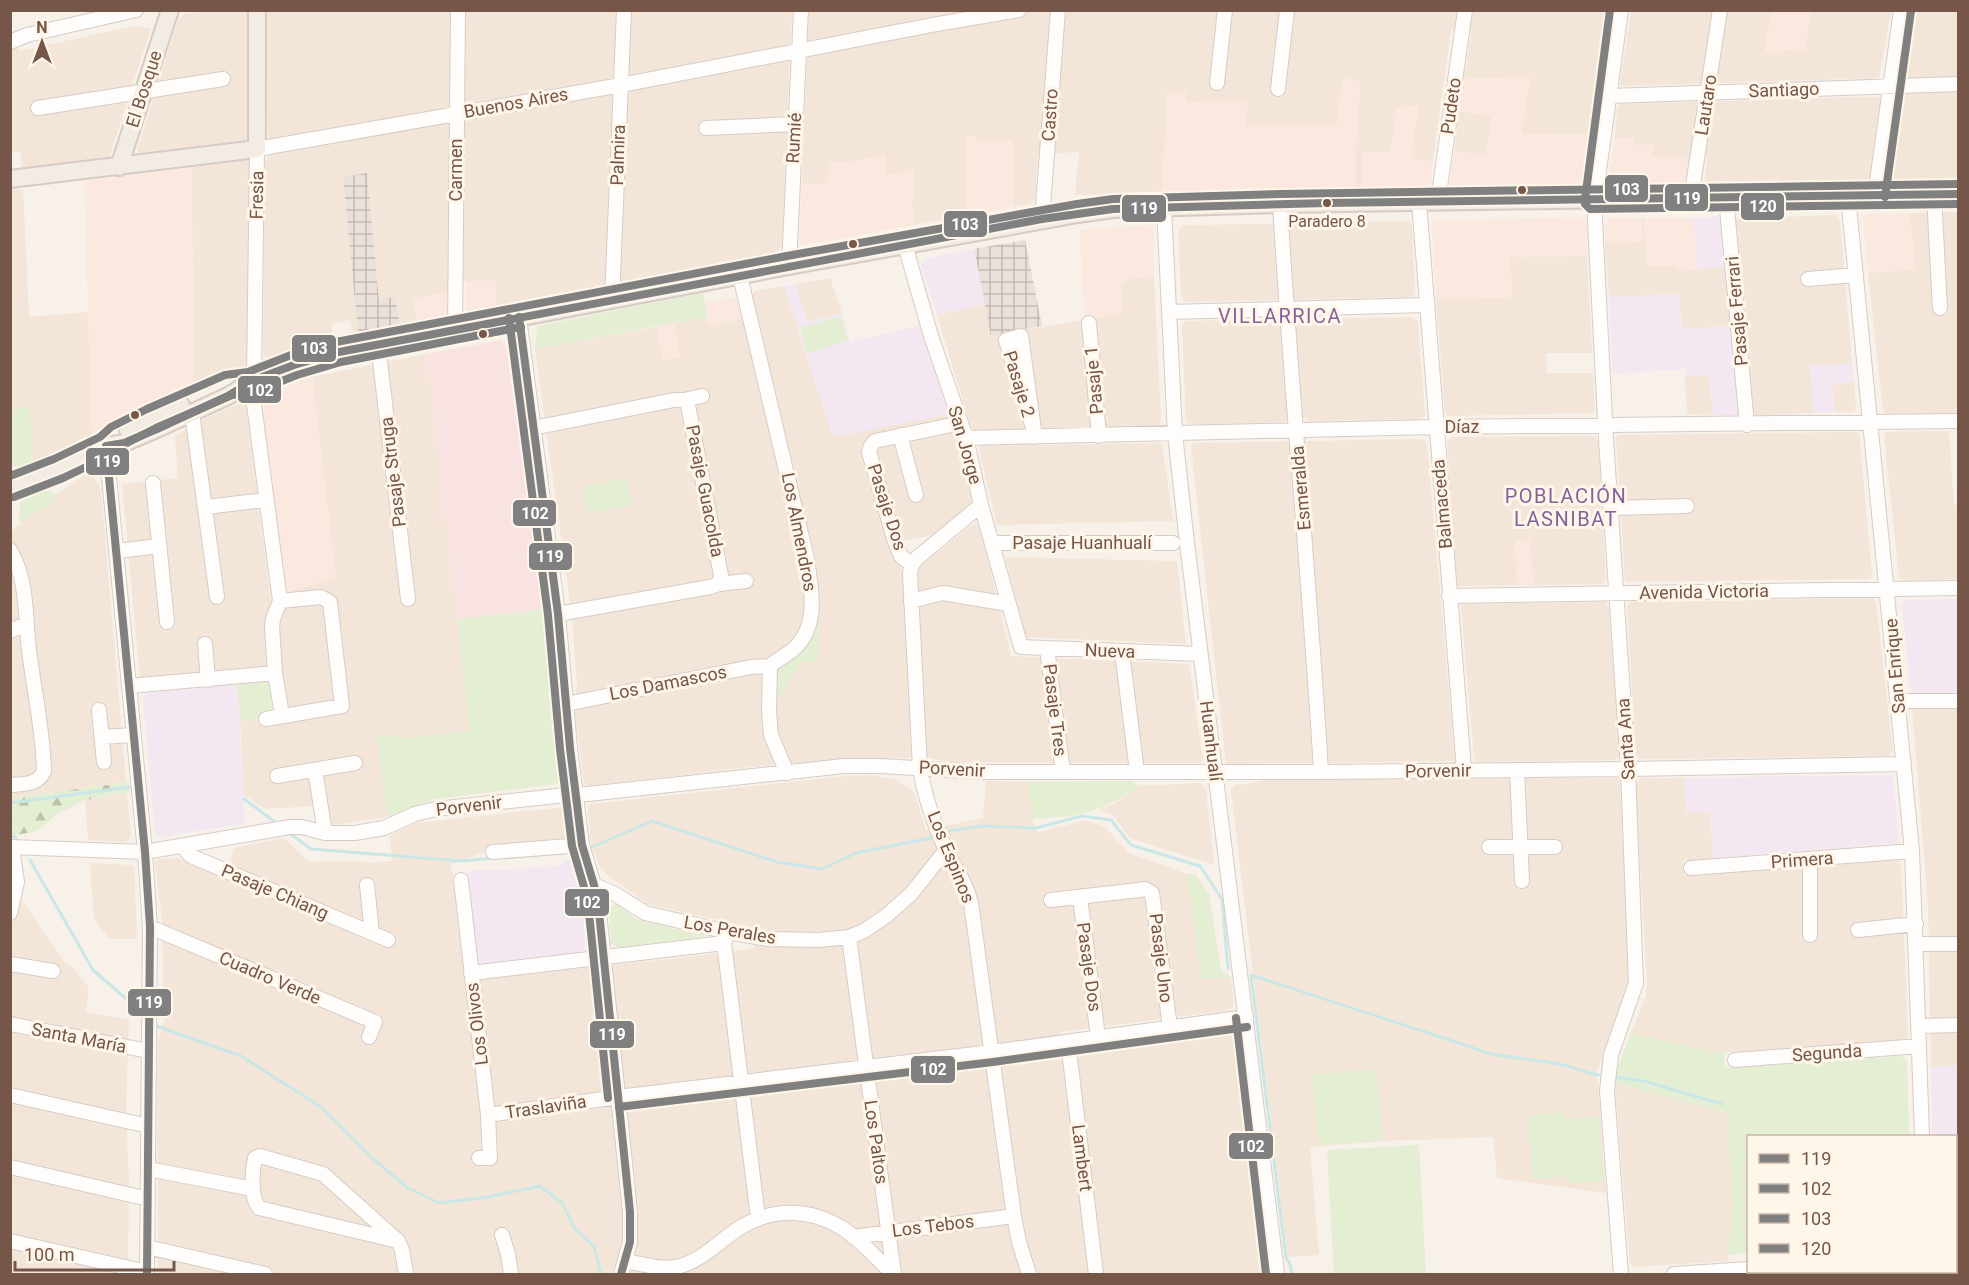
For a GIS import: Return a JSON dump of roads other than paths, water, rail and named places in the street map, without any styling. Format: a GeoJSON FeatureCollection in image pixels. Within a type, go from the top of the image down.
{"type":"FeatureCollection","features":[{"type":"Feature","properties":{"kind":"main road","name":"El Bosque"},"geometry":{"type":"LineString","coordinates":[[118,167],[170,10]]}},
{"type":"Feature","properties":{"kind":"main road","name":"Fresia"},"geometry":{"type":"LineString","coordinates":[[257,10],[257,149]]}},
{"type":"Feature","properties":{"kind":"main road","name":"Buenos Aires"},"geometry":{"type":"LineString","coordinates":[[10,179],[257,149]]}},
{"type":"Feature","properties":{"kind":"main road"},"geometry":{"type":"LineString","coordinates":[[106,446],[117,436],[152,418],[229,385],[252,381],[313,360],[378,344],[1042,219],[1113,209],[1438,201],[1959,194]]}},
{"type":"Feature","properties":{"kind":"main road"},"geometry":{"type":"LineString","coordinates":[[10,487],[40,477],[106,446],[124,443],[228,396],[252,381]]}},
{"type":"Feature","properties":{"kind":"street"},"geometry":{"type":"LineString","coordinates":[[10,42],[27,35],[136,10]]}},
{"type":"Feature","properties":{"kind":"street","name":"Carmen"},"geometry":{"type":"LineString","coordinates":[[455,330],[458,10]]}},
{"type":"Feature","properties":{"kind":"street","name":"Palmira"},"geometry":{"type":"LineString","coordinates":[[612,299],[624,10]]}},
{"type":"Feature","properties":{"kind":"street","name":"Rumié"},"geometry":{"type":"LineString","coordinates":[[789,266],[801,10]]}},
{"type":"Feature","properties":{"kind":"street","name":"Buenos Aires"},"geometry":{"type":"LineString","coordinates":[[257,149],[621,85],[1019,10]]}},
{"type":"Feature","properties":{"kind":"street","name":"Castro"},"geometry":{"type":"LineString","coordinates":[[1042,219],[1058,10]]}},
{"type":"Feature","properties":{"kind":"street"},"geometry":{"type":"LineString","coordinates":[[1217,83],[1225,10]]}},
{"type":"Feature","properties":{"kind":"street"},"geometry":{"type":"LineString","coordinates":[[1278,89],[1287,10]]}},
{"type":"Feature","properties":{"kind":"street","name":"Pudeto"},"geometry":{"type":"LineString","coordinates":[[1438,201],[1465,10]]}},
{"type":"Feature","properties":{"kind":"street","name":"Santa Ana"},"geometry":{"type":"LineString","coordinates":[[1621,10],[1595,200],[1606,426],[1628,770],[1635,983],[1629,1007],[1611,1055],[1608,1078],[1621,1275]]}},
{"type":"Feature","properties":{"kind":"street","name":"Lautaro"},"geometry":{"type":"LineString","coordinates":[[1691,198],[1720,10]]}},
{"type":"Feature","properties":{"kind":"street"},"geometry":{"type":"LineString","coordinates":[[1875,196],[1901,10]]}},
{"type":"Feature","properties":{"kind":"street"},"geometry":{"type":"LineString","coordinates":[[38,108],[223,79]]}},
{"type":"Feature","properties":{"kind":"street","name":"Santiago"},"geometry":{"type":"LineString","coordinates":[[1610,96],[1959,84]]}},
{"type":"Feature","properties":{"kind":"street"},"geometry":{"type":"LineString","coordinates":[[706,128],[795,124]]}},
{"type":"Feature","properties":{"kind":"street","name":"Fresia"},"geometry":{"type":"LineString","coordinates":[[257,149],[252,381],[265,500],[280,601]]}},
{"type":"Feature","properties":{"kind":"street"},"geometry":{"type":"LineString","coordinates":[[1934,195],[1940,308]]}},
{"type":"Feature","properties":{"kind":"street","name":"San Enrique"},"geometry":{"type":"LineString","coordinates":[[1848,196],[1912,851],[1922,1135]]}},
{"type":"Feature","properties":{"kind":"street","name":"Pasaje Ferrari"},"geometry":{"type":"LineString","coordinates":[[1726,198],[1747,425]]}},
{"type":"Feature","properties":{"kind":"street","name":"Balmaceda"},"geometry":{"type":"LineString","coordinates":[[1419,202],[1464,770]]}},
{"type":"Feature","properties":{"kind":"street","name":"Esmeralda"},"geometry":{"type":"LineString","coordinates":[[1280,204],[1286,308],[1312,620],[1321,772]]}},
{"type":"Feature","properties":{"kind":"street","name":"Huanhualí"},"geometry":{"type":"LineString","coordinates":[[1164,207],[1175,434],[1277,1275]]}},
{"type":"Feature","properties":{"kind":"street","name":"San Jorge"},"geometry":{"type":"LineString","coordinates":[[905,245],[931,336],[966,438],[981,505],[1020,647]]}},
{"type":"Feature","properties":{"kind":"street"},"geometry":{"type":"LineString","coordinates":[[1808,279],[1856,275]]}},
{"type":"Feature","properties":{"kind":"street","name":"Los Almendros"},"geometry":{"type":"LineString","coordinates":[[740,276],[807,559],[812,601],[810,621],[805,634],[796,647],[770,666]]}},
{"type":"Feature","properties":{"kind":"street"},"geometry":{"type":"LineString","coordinates":[[1169,312],[1426,305]]}},
{"type":"Feature","properties":{"kind":"street"},"geometry":{"type":"LineString","coordinates":[[519,317],[558,614],[582,845],[594,885],[604,958],[630,1212],[630,1242],[621,1275]]}},
{"type":"Feature","properties":{"kind":"street","name":"Pasaje 1"},"geometry":{"type":"LineString","coordinates":[[1089,324],[1099,436]]}},
{"type":"Feature","properties":{"kind":"street","name":"Pasaje 2"},"geometry":{"type":"LineString","coordinates":[[1021,336],[1030,405],[1034,432],[1006,340],[1021,336]]}},
{"type":"Feature","properties":{"kind":"street","name":"Pasaje Struga"},"geometry":{"type":"LineString","coordinates":[[378,344],[408,599]]}},
{"type":"Feature","properties":{"kind":"street","name":"Pasaje Guacolda"},"geometry":{"type":"LineString","coordinates":[[532,428],[702,396]]}},
{"type":"Feature","properties":{"kind":"street","name":"Pasaje Guacolda"},"geometry":{"type":"LineString","coordinates":[[684,400],[688,405],[721,575],[719,584]]}},
{"type":"Feature","properties":{"kind":"street"},"geometry":{"type":"LineString","coordinates":[[192,413],[217,597]]}},
{"type":"Feature","properties":{"kind":"street","name":"Díaz"},"geometry":{"type":"LineString","coordinates":[[966,438],[1034,432],[1099,436],[1436,427],[1959,421]]}},
{"type":"Feature","properties":{"kind":"street"},"geometry":{"type":"LineString","coordinates":[[916,495],[900,435],[961,423]]}},
{"type":"Feature","properties":{"kind":"street","name":"Pasaje Dos"},"geometry":{"type":"LineString","coordinates":[[900,435],[875,441],[869,452],[895,542],[901,556],[912,566]]}},
{"type":"Feature","properties":{"kind":"street"},"geometry":{"type":"LineString","coordinates":[[10,1241],[147,1273],[150,927],[145,852],[106,446]]}},
{"type":"Feature","properties":{"kind":"street"},"geometry":{"type":"LineString","coordinates":[[153,483],[166,622]]}},
{"type":"Feature","properties":{"kind":"street"},"geometry":{"type":"LineString","coordinates":[[206,507],[265,500]]}},
{"type":"Feature","properties":{"kind":"street"},"geometry":{"type":"LineString","coordinates":[[912,566],[917,558],[981,505]]}},
{"type":"Feature","properties":{"kind":"street"},"geometry":{"type":"LineString","coordinates":[[1611,508],[1687,506]]}},
{"type":"Feature","properties":{"kind":"street","name":"Pasaje Huanhualí"},"geometry":{"type":"LineString","coordinates":[[992,543],[1173,543]]}},
{"type":"Feature","properties":{"kind":"street"},"geometry":{"type":"LineString","coordinates":[[117,551],[159,546]]}},
{"type":"Feature","properties":{"kind":"street"},"geometry":{"type":"LineString","coordinates":[[10,550],[22,573],[44,771],[36,782],[10,785]]}},
{"type":"Feature","properties":{"kind":"street","name":"Los Espinos"},"geometry":{"type":"LineString","coordinates":[[912,566],[909,573],[920,768],[923,786],[946,850],[962,878],[972,903],[1014,1216],[1029,1275]]}},
{"type":"Feature","properties":{"kind":"street","name":"Pasaje Guacolda"},"geometry":{"type":"LineString","coordinates":[[558,614],[746,581]]}},
{"type":"Feature","properties":{"kind":"street","name":"Avenida Victoria"},"geometry":{"type":"LineString","coordinates":[[1449,596],[1959,588]]}},
{"type":"Feature","properties":{"kind":"street"},"geometry":{"type":"LineString","coordinates":[[911,601],[943,593],[1008,604]]}},
{"type":"Feature","properties":{"kind":"street"},"geometry":{"type":"LineString","coordinates":[[266,719],[342,706],[330,602],[321,597],[280,601],[273,619],[275,673],[282,715]]}},
{"type":"Feature","properties":{"kind":"street"},"geometry":{"type":"LineString","coordinates":[[10,630],[26,624]]}},
{"type":"Feature","properties":{"kind":"street"},"geometry":{"type":"LineString","coordinates":[[204,644],[208,680]]}},
{"type":"Feature","properties":{"kind":"street","name":"Nueva"},"geometry":{"type":"LineString","coordinates":[[1020,647],[1200,654]]}},
{"type":"Feature","properties":{"kind":"street","name":"Pasaje Tres"},"geometry":{"type":"LineString","coordinates":[[1047,648],[1063,772]]}},
{"type":"Feature","properties":{"kind":"street"},"geometry":{"type":"LineString","coordinates":[[1122,652],[1137,772]]}},
{"type":"Feature","properties":{"kind":"street","name":"Los Damascos"},"geometry":{"type":"LineString","coordinates":[[566,704],[751,666],[770,666]]}},
{"type":"Feature","properties":{"kind":"street"},"geometry":{"type":"LineString","coordinates":[[770,666],[771,735],[787,773]]}},
{"type":"Feature","properties":{"kind":"street"},"geometry":{"type":"LineString","coordinates":[[129,686],[275,673]]}},
{"type":"Feature","properties":{"kind":"street"},"geometry":{"type":"LineString","coordinates":[[1898,701],[1959,700]]}},
{"type":"Feature","properties":{"kind":"street"},"geometry":{"type":"LineString","coordinates":[[99,710],[104,762]]}},
{"type":"Feature","properties":{"kind":"street"},"geometry":{"type":"LineString","coordinates":[[102,737],[133,735]]}},
{"type":"Feature","properties":{"kind":"street"},"geometry":{"type":"LineString","coordinates":[[277,776],[355,764]]}},
{"type":"Feature","properties":{"kind":"street","name":"Porvenir"},"geometry":{"type":"LineString","coordinates":[[11,847],[145,852],[290,827],[302,827],[325,833],[355,833],[384,828],[436,808],[844,766],[979,771],[1321,772],[1628,770],[1904,764]]}},
{"type":"Feature","properties":{"kind":"street"},"geometry":{"type":"LineString","coordinates":[[315,770],[325,833]]}},
{"type":"Feature","properties":{"kind":"street"},"geometry":{"type":"LineString","coordinates":[[1517,770],[1522,880]]}},
{"type":"Feature","properties":{"kind":"street"},"geometry":{"type":"LineString","coordinates":[[493,852],[582,845]]}},
{"type":"Feature","properties":{"kind":"street","name":"Pasaje Chiang"},"geometry":{"type":"LineString","coordinates":[[182,846],[191,856],[388,940]]}},
{"type":"Feature","properties":{"kind":"street"},"geometry":{"type":"LineString","coordinates":[[10,913],[17,882],[11,847]]}},
{"type":"Feature","properties":{"kind":"street"},"geometry":{"type":"LineString","coordinates":[[1489,848],[1555,847]]}},
{"type":"Feature","properties":{"kind":"street","name":"Los Perales"},"geometry":{"type":"LineString","coordinates":[[594,885],[615,894],[645,913],[726,938],[819,940],[849,937],[864,931],[894,909],[917,887],[946,850]]}},
{"type":"Feature","properties":{"kind":"street","name":"Primera"},"geometry":{"type":"LineString","coordinates":[[1691,868],[1912,851]]}},
{"type":"Feature","properties":{"kind":"street"},"geometry":{"type":"LineString","coordinates":[[1810,859],[1810,934]]}},
{"type":"Feature","properties":{"kind":"street","name":"Los Olivos"},"geometry":{"type":"LineString","coordinates":[[461,880],[488,1115],[490,1158],[479,1158]]}},
{"type":"Feature","properties":{"kind":"street"},"geometry":{"type":"LineString","coordinates":[[367,885],[372,933]]}},
{"type":"Feature","properties":{"kind":"street","name":"Pasaje Uno"},"geometry":{"type":"LineString","coordinates":[[1080,897],[1139,890],[1149,891],[1154,897],[1170,1027]]}},
{"type":"Feature","properties":{"kind":"street"},"geometry":{"type":"LineString","coordinates":[[1051,900],[1080,897]]}},
{"type":"Feature","properties":{"kind":"street","name":"Pasaje Dos"},"geometry":{"type":"LineString","coordinates":[[1080,897],[1098,1037]]}},
{"type":"Feature","properties":{"kind":"street"},"geometry":{"type":"LineString","coordinates":[[1858,930],[1916,924]]}},
{"type":"Feature","properties":{"kind":"street","name":"Cuadro Verde"},"geometry":{"type":"LineString","coordinates":[[150,927],[375,1022],[369,1037]]}},
{"type":"Feature","properties":{"kind":"street","name":"Los Paltos"},"geometry":{"type":"LineString","coordinates":[[849,937],[893,1275]]}},
{"type":"Feature","properties":{"kind":"street"},"geometry":{"type":"LineString","coordinates":[[471,973],[604,958],[726,938],[740,1082],[758,1218]]}},
{"type":"Feature","properties":{"kind":"street"},"geometry":{"type":"LineString","coordinates":[[1917,944],[1959,944]]}},
{"type":"Feature","properties":{"kind":"street"},"geometry":{"type":"LineString","coordinates":[[10,964],[52,971]]}},
{"type":"Feature","properties":{"kind":"street","name":"Traslaviña"},"geometry":{"type":"LineString","coordinates":[[488,1115],[992,1052],[1246,1017]]}},
{"type":"Feature","properties":{"kind":"street"},"geometry":{"type":"LineString","coordinates":[[1919,1026],[1959,1025]]}},
{"type":"Feature","properties":{"kind":"street","name":"Santa María"},"geometry":{"type":"LineString","coordinates":[[11,1026],[148,1051]]}},
{"type":"Feature","properties":{"kind":"street","name":"Lambert"},"geometry":{"type":"LineString","coordinates":[[1068,1042],[1096,1275]]}},
{"type":"Feature","properties":{"kind":"street","name":"Segunda"},"geometry":{"type":"LineString","coordinates":[[1735,1060],[1920,1047]]}},
{"type":"Feature","properties":{"kind":"street"},"geometry":{"type":"LineString","coordinates":[[10,1095],[148,1126]]}},
{"type":"Feature","properties":{"kind":"street"},"geometry":{"type":"LineString","coordinates":[[398,1241],[259,1208],[254,1202],[254,1161],[260,1156],[322,1174],[398,1241],[402,1250],[406,1275]]}},
{"type":"Feature","properties":{"kind":"street"},"geometry":{"type":"LineString","coordinates":[[10,1167],[148,1199]]}},
{"type":"Feature","properties":{"kind":"street"},"geometry":{"type":"LineString","coordinates":[[148,1169],[253,1189]]}},
{"type":"Feature","properties":{"kind":"street"},"geometry":{"type":"LineString","coordinates":[[626,1261],[664,1268],[678,1267],[695,1261],[737,1230],[758,1218],[772,1214],[808,1214],[841,1227],[893,1275]]}},
{"type":"Feature","properties":{"kind":"street","name":"Los Tebos"},"geometry":{"type":"LineString","coordinates":[[853,1237],[1014,1216]]}},
{"type":"Feature","properties":{"kind":"street"},"geometry":{"type":"LineString","coordinates":[[502,1235],[511,1275]]}},
{"type":"Feature","properties":{"kind":"street"},"geometry":{"type":"LineString","coordinates":[[147,1247],[266,1275]]}},
{"type":"Feature","properties":{"kind":"street"},"geometry":{"type":"LineString","coordinates":[[1674,1275],[1747,1269]]}},
{"type":"Feature","properties":{"kind":"waterway"},"geometry":{"type":"LineString","coordinates":[[10,803],[130,787]]}},
{"type":"Feature","properties":{"kind":"waterway"},"geometry":{"type":"LineString","coordinates":[[244,799],[278,824]]}},
{"type":"Feature","properties":{"kind":"waterway"},"geometry":{"type":"LineString","coordinates":[[949,831],[983,826],[1036,828],[1082,816],[1111,820],[1131,845],[1200,866],[1222,899],[1228,968]]}},
{"type":"Feature","properties":{"kind":"waterway"},"geometry":{"type":"LineString","coordinates":[[588,849],[652,821],[777,862],[822,869],[856,853],[931,838]]}},
{"type":"Feature","properties":{"kind":"waterway"},"geometry":{"type":"LineString","coordinates":[[288,832],[311,849],[461,861],[495,858]]}},
{"type":"Feature","properties":{"kind":"waterway"},"geometry":{"type":"LineString","coordinates":[[10,835],[16,838]]}},
{"type":"Feature","properties":{"kind":"waterway"},"geometry":{"type":"LineString","coordinates":[[504,858],[573,852]]}},
{"type":"Feature","properties":{"kind":"waterway"},"geometry":{"type":"LineString","coordinates":[[30,860],[93,970],[145,1015]]}},
{"type":"Feature","properties":{"kind":"waterway"},"geometry":{"type":"LineString","coordinates":[[1292,1274],[1286,1258],[1251,975],[1482,1051],[1551,1062],[1604,1076]]}},
{"type":"Feature","properties":{"kind":"waterway"},"geometry":{"type":"LineString","coordinates":[[154,1023],[159,1027],[241,1056],[321,1107],[372,1158],[408,1188],[439,1203],[488,1197],[540,1186],[562,1203],[575,1229],[594,1246],[601,1274]]}},
{"type":"Feature","properties":{"kind":"waterway"},"geometry":{"type":"LineString","coordinates":[[1613,1077],[1644,1081],[1722,1104]]}},
{"type":"Feature","properties":{"kind":"place","name":"Paradero 8"},"geometry":{"type":"Point","coordinates":[1327,203]}},
{"type":"Feature","properties":{"kind":"district","name":"VILLARRICA"},"geometry":{"type":"Point","coordinates":[1280,316]}},
{"type":"Feature","properties":{"kind":"district","name":"POBLACIÓN LASNIBAT"},"geometry":{"type":"Point","coordinates":[1566,508]}}]}
